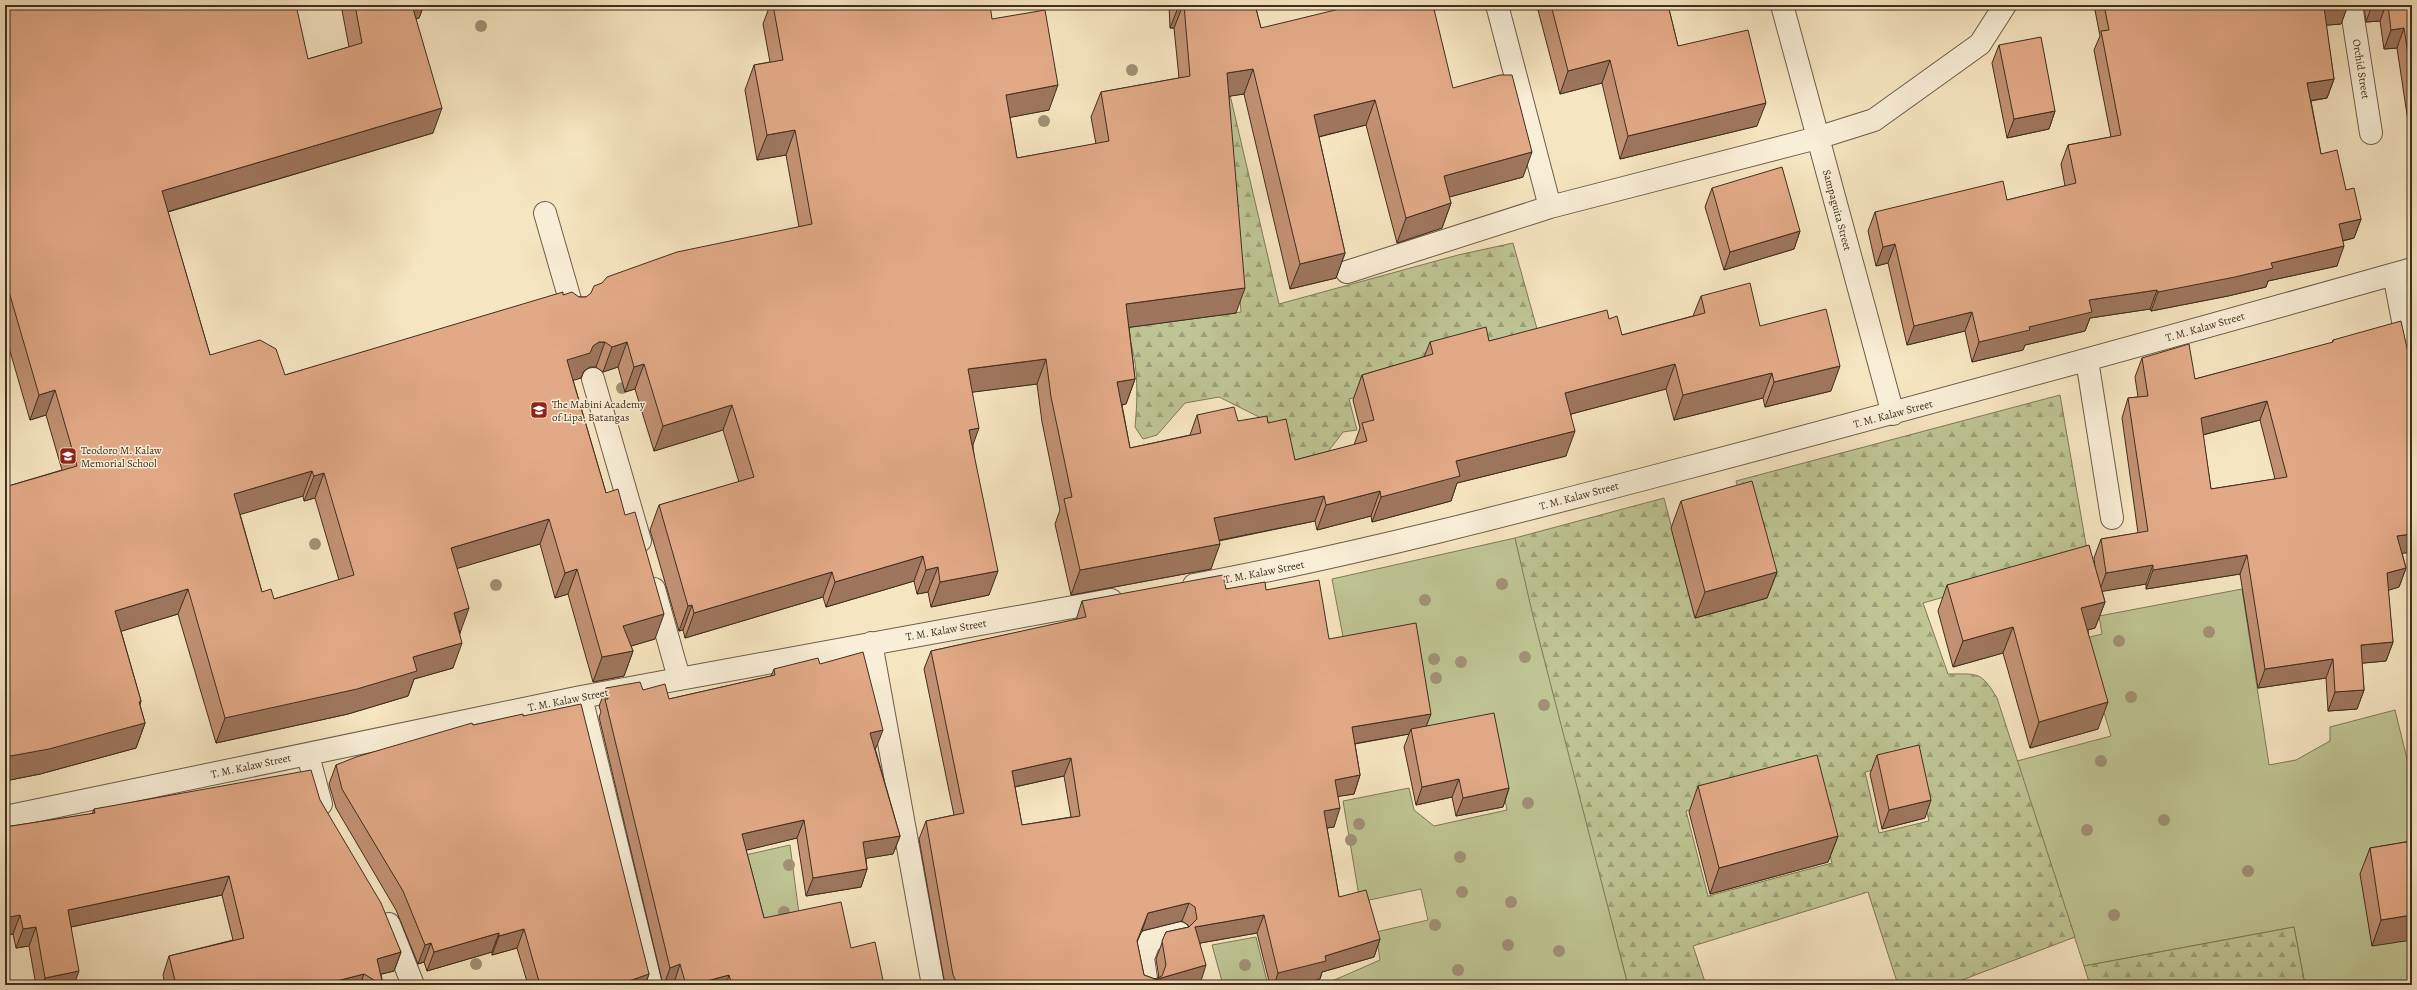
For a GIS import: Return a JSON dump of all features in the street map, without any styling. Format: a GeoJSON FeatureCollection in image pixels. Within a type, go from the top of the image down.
{"type":"FeatureCollection","features":[{"type":"Feature","properties":{"kind":"street"},"geometry":{"type":"LineString","coordinates":[[1497,5],[1550,207]]}},
{"type":"Feature","properties":{"kind":"street","name":"Sampaguita Street"},"geometry":{"type":"LineString","coordinates":[[1782,5],[1893,414]]}},
{"type":"Feature","properties":{"kind":"street"},"geometry":{"type":"LineString","coordinates":[[1347,272],[1550,207],[1817,138],[1874,120],[1980,44],[2005,5]]}},
{"type":"Feature","properties":{"kind":"street","name":"Orchid Street"},"geometry":{"type":"LineString","coordinates":[[2351,5],[2371,133]]}},
{"type":"Feature","properties":{"kind":"street"},"geometry":{"type":"LineString","coordinates":[[545,213],[573,310]]}},
{"type":"Feature","properties":{"kind":"street"},"geometry":{"type":"LineString","coordinates":[[2403,271],[2412,368]]}},
{"type":"Feature","properties":{"kind":"street","name":"T. M. Kalaw Street"},"geometry":{"type":"LineString","coordinates":[[1171,589],[1379,547],[1893,414],[2403,271]]}},
{"type":"Feature","properties":{"kind":"street"},"geometry":{"type":"LineString","coordinates":[[2087,360],[2112,518]]}},
{"type":"Feature","properties":{"kind":"street"},"geometry":{"type":"LineString","coordinates":[[593,379],[680,678]]}},
{"type":"Feature","properties":{"kind":"street","name":"T. M. Kalaw Street"},"geometry":{"type":"LineString","coordinates":[[5,817],[581,697],[1133,596]]}},
{"type":"Feature","properties":{"kind":"street"},"geometry":{"type":"LineString","coordinates":[[871,643],[933,985]]}},
{"type":"Feature","properties":{"kind":"street"},"geometry":{"type":"LineString","coordinates":[[581,697],[651,985]]}},
{"type":"Feature","properties":{"kind":"street"},"geometry":{"type":"LineString","coordinates":[[308,755],[318,796],[331,826]]}},
{"type":"Feature","properties":{"kind":"street"},"geometry":{"type":"LineString","coordinates":[[379,905],[412,985]]}},
{"type":"Feature","properties":{"kind":"street"},"geometry":{"type":"LineString","coordinates":[[1147,985],[1144,958],[1145,948],[1150,940],[1180,933]]}},
{"type":"Feature","properties":{"kind":"green space"},"geometry":{"type":"Polygon","coordinates":[[[1223,65],[1279,304],[1458,255],[1513,243],[1539,336],[1387,388],[1349,399],[1357,430],[1343,432],[1314,470],[1292,459],[1277,426],[1219,397],[1185,403],[1157,435],[1143,439],[1135,427],[1137,390],[1135,364],[1130,339],[1125,328],[1241,312],[1223,65]]]}},
{"type":"Feature","properties":{"kind":"green space"},"geometry":{"type":"Polygon","coordinates":[[[2060,395],[2088,556],[1923,603],[1948,674],[1972,674],[1978,676],[1987,683],[1997,698],[2075,937],[1949,985],[1898,985],[1868,892],[1693,946],[1706,985],[1628,985],[1533,616],[1515,538],[1664,498],[1695,618],[1767,598],[1736,481],[2060,395]],[[1915,760],[1865,772],[1879,833],[1929,821],[1915,760]],[[1810,778],[1686,811],[1708,896],[1832,863],[1810,778]]]}},
{"type":"Feature","properties":{"kind":"green space"},"geometry":{"type":"Polygon","coordinates":[[[1515,538],[1628,985],[1323,985],[1380,960],[1376,932],[1428,920],[1421,889],[1360,902],[1343,801],[1409,788],[1414,810],[1434,826],[1507,810],[1490,727],[1427,738],[1345,647],[1332,579],[1515,538]]]}},
{"type":"Feature","properties":{"kind":"green space"},"geometry":{"type":"Polygon","coordinates":[[[2242,589],[2269,765],[2296,760],[2330,741],[2330,727],[2395,710],[2412,779],[2412,985],[2305,985],[2294,927],[2084,966],[2017,761],[2111,736],[2082,639],[2102,634],[2099,616],[2242,589]]]}},
{"type":"Feature","properties":{"kind":"green space"},"geometry":{"type":"Polygon","coordinates":[[[790,845],[801,929],[777,985],[741,856],[790,845]]]}},
{"type":"Feature","properties":{"kind":"green space"},"geometry":{"type":"Polygon","coordinates":[[[2294,927],[2305,985],[2090,985],[2084,966],[2294,927]]]}},
{"type":"Feature","properties":{"kind":"green space"},"geometry":{"type":"Polygon","coordinates":[[[1256,937],[1268,985],[1223,985],[1212,945],[1256,937]]]}},
{"type":"Feature","properties":{"kind":"building","name":"The Mabini Academy of Lipa, Batangas"},"geometry":{"type":"Polygon","coordinates":[[[5,5],[296,5],[308,59],[362,43],[355,5],[412,5],[442,108],[162,191],[210,355],[260,340],[276,349],[285,375],[563,292],[563,295],[572,292],[579,297],[586,297],[591,293],[594,286],[602,283],[607,277],[677,252],[812,224],[795,130],[767,135],[754,65],[783,60],[773,5],[990,5],[992,19],[1045,10],[1058,85],[1006,95],[1017,158],[1109,141],[1101,92],[1190,76],[1184,5],[1255,5],[1261,28],[1356,5],[1433,5],[1453,88],[1500,75],[1512,75],[1532,152],[1444,176],[1451,203],[1406,218],[1375,100],[1314,115],[1345,253],[1300,264],[1253,69],[1227,73],[1245,288],[1126,304],[1135,379],[1117,382],[1130,448],[1201,433],[1197,415],[1234,407],[1238,421],[1267,416],[1268,423],[1286,419],[1295,460],[1367,441],[1362,423],[1374,420],[1362,375],[1433,354],[1430,342],[1486,327],[1489,341],[1607,310],[1609,319],[1617,316],[1622,335],[1705,313],[1701,296],[1750,283],[1760,326],[1826,309],[1840,366],[1774,382],[1772,373],[1683,395],[1675,364],[1565,393],[1575,431],[1456,461],[1460,476],[1381,497],[1380,491],[1326,505],[1324,496],[1214,518],[1220,544],[1080,570],[1064,499],[1072,497],[1051,397],[1046,359],[968,369],[979,428],[969,430],[998,571],[940,582],[938,567],[926,570],[923,556],[835,582],[832,572],[694,613],[692,605],[688,606],[659,505],[754,477],[732,405],[663,426],[644,364],[634,367],[627,342],[612,347],[605,342],[599,342],[593,346],[590,353],[567,360],[606,493],[618,489],[625,515],[635,512],[664,614],[623,626],[633,651],[602,657],[577,569],[565,573],[549,519],[451,548],[469,608],[454,613],[462,643],[413,657],[417,671],[357,689],[225,718],[188,589],[115,611],[141,701],[139,702],[145,723],[49,749],[5,757],[5,487],[77,466],[55,390],[39,395],[5,278],[5,152],[8,151],[5,138],[5,5]],[[312,471],[234,494],[262,592],[271,589],[274,599],[354,575],[324,473],[314,476],[312,471]]]}},
{"type":"Feature","properties":{"kind":"building"},"geometry":{"type":"Polygon","coordinates":[[[1551,5],[1668,5],[1678,46],[1748,30],[1766,103],[1628,136],[1610,60],[1568,71],[1551,5]]]}},
{"type":"Feature","properties":{"kind":"building"},"geometry":{"type":"Polygon","coordinates":[[[2104,5],[2345,5],[2324,7],[2334,79],[2307,83],[2321,154],[2337,150],[2346,190],[2354,188],[2361,219],[2339,224],[2344,246],[2271,263],[2273,268],[2235,277],[2158,292],[2157,290],[2089,300],[2092,312],[2029,327],[2030,330],[1979,342],[1972,312],[1914,326],[1895,244],[1883,247],[1875,212],[2003,181],[2007,200],[2076,183],[2068,145],[2121,135],[2101,31],[2109,30],[2104,5]]]}},
{"type":"Feature","properties":{"kind":"building"},"geometry":{"type":"Polygon","coordinates":[[[2388,5],[2412,5],[2412,80],[2404,28],[2391,30],[2388,5]]]}},
{"type":"Feature","properties":{"kind":"building"},"geometry":{"type":"Polygon","coordinates":[[[2041,37],[2055,111],[2014,119],[1999,45],[2041,37]]]}},
{"type":"Feature","properties":{"kind":"building"},"geometry":{"type":"Polygon","coordinates":[[[1782,167],[1800,231],[1730,252],[1712,188],[1782,167]]]}},
{"type":"Feature","properties":{"kind":"building"},"geometry":{"type":"Polygon","coordinates":[[[2401,321],[2409,357],[2412,358],[2412,534],[2397,536],[2406,568],[2387,573],[2393,642],[2361,645],[2364,690],[2335,692],[2333,659],[2265,669],[2247,555],[2153,570],[2153,565],[2106,573],[2101,539],[2148,531],[2128,398],[2148,396],[2142,358],[2189,344],[2195,379],[2333,342],[2333,340],[2401,321]],[[2267,401],[2201,418],[2211,489],[2287,477],[2267,401]]]}},
{"type":"Feature","properties":{"kind":"building"},"geometry":{"type":"Polygon","coordinates":[[[1752,481],[1777,572],[1705,592],[1681,501],[1752,481]]]}},
{"type":"Feature","properties":{"kind":"building"},"geometry":{"type":"Polygon","coordinates":[[[2089,545],[2105,602],[2081,608],[2108,702],[2039,722],[2013,627],[1963,641],[1947,585],[2089,545]]]}},
{"type":"Feature","properties":{"kind":"building"},"geometry":{"type":"Polygon","coordinates":[[[1223,575],[1226,589],[1265,582],[1266,590],[1319,580],[1329,639],[1416,623],[1431,714],[1352,727],[1360,775],[1335,780],[1340,808],[1324,811],[1339,897],[1366,890],[1380,939],[1325,956],[1326,961],[1278,973],[1264,915],[1195,927],[1206,965],[1144,983],[1144,985],[958,985],[953,975],[926,821],[964,813],[931,651],[1086,617],[1082,601],[1223,575]],[[1071,758],[1012,771],[1022,825],[1080,816],[1071,758]],[[1189,903],[1148,913],[1137,941],[1144,975],[1155,979],[1162,976],[1166,965],[1162,941],[1166,932],[1189,927],[1197,919],[1195,907],[1189,903]]]}},
{"type":"Feature","properties":{"kind":"building"},"geometry":{"type":"Polygon","coordinates":[[[863,652],[883,730],[870,733],[900,836],[863,842],[867,869],[813,878],[804,820],[742,834],[764,918],[841,902],[851,948],[875,942],[884,985],[732,985],[729,975],[692,985],[686,985],[680,964],[670,968],[605,699],[608,699],[606,688],[640,682],[643,690],[665,684],[669,699],[775,675],[774,669],[818,658],[820,664],[863,652]]]}},
{"type":"Feature","properties":{"kind":"building"},"geometry":{"type":"Polygon","coordinates":[[[581,704],[649,974],[626,982],[627,985],[540,985],[524,929],[499,936],[499,933],[434,952],[431,943],[425,945],[403,891],[342,789],[336,765],[356,757],[472,723],[473,725],[523,714],[523,716],[581,704]]]}},
{"type":"Feature","properties":{"kind":"building"},"geometry":{"type":"Polygon","coordinates":[[[1494,713],[1509,788],[1463,798],[1459,779],[1422,787],[1411,729],[1494,713]]]}},
{"type":"Feature","properties":{"kind":"building"},"geometry":{"type":"Polygon","coordinates":[[[1919,745],[1931,800],[1889,810],[1877,755],[1919,745]]]}},
{"type":"Feature","properties":{"kind":"building"},"geometry":{"type":"Polygon","coordinates":[[[1817,755],[1838,836],[1719,868],[1698,786],[1817,755]]]}},
{"type":"Feature","properties":{"kind":"building"},"geometry":{"type":"Polygon","coordinates":[[[311,770],[320,800],[381,903],[401,952],[377,959],[383,985],[364,974],[321,985],[176,985],[169,956],[244,938],[229,876],[68,910],[79,971],[45,978],[36,927],[23,929],[20,915],[5,918],[5,827],[95,813],[94,809],[311,770]]]}},
{"type":"Feature","properties":{"kind":"building"},"geometry":{"type":"Polygon","coordinates":[[[2412,841],[2412,915],[2381,920],[2370,848],[2412,841]]]}},
{"type":"Feature","properties":{"kind":"place","name":"The Mabini Academy of Lipa, Batangas"},"geometry":{"type":"Point","coordinates":[539,410]}},
{"type":"Feature","properties":{"kind":"place","name":"Teodoro M. Kalaw Memorial School"},"geometry":{"type":"Point","coordinates":[68,456]}}]}
